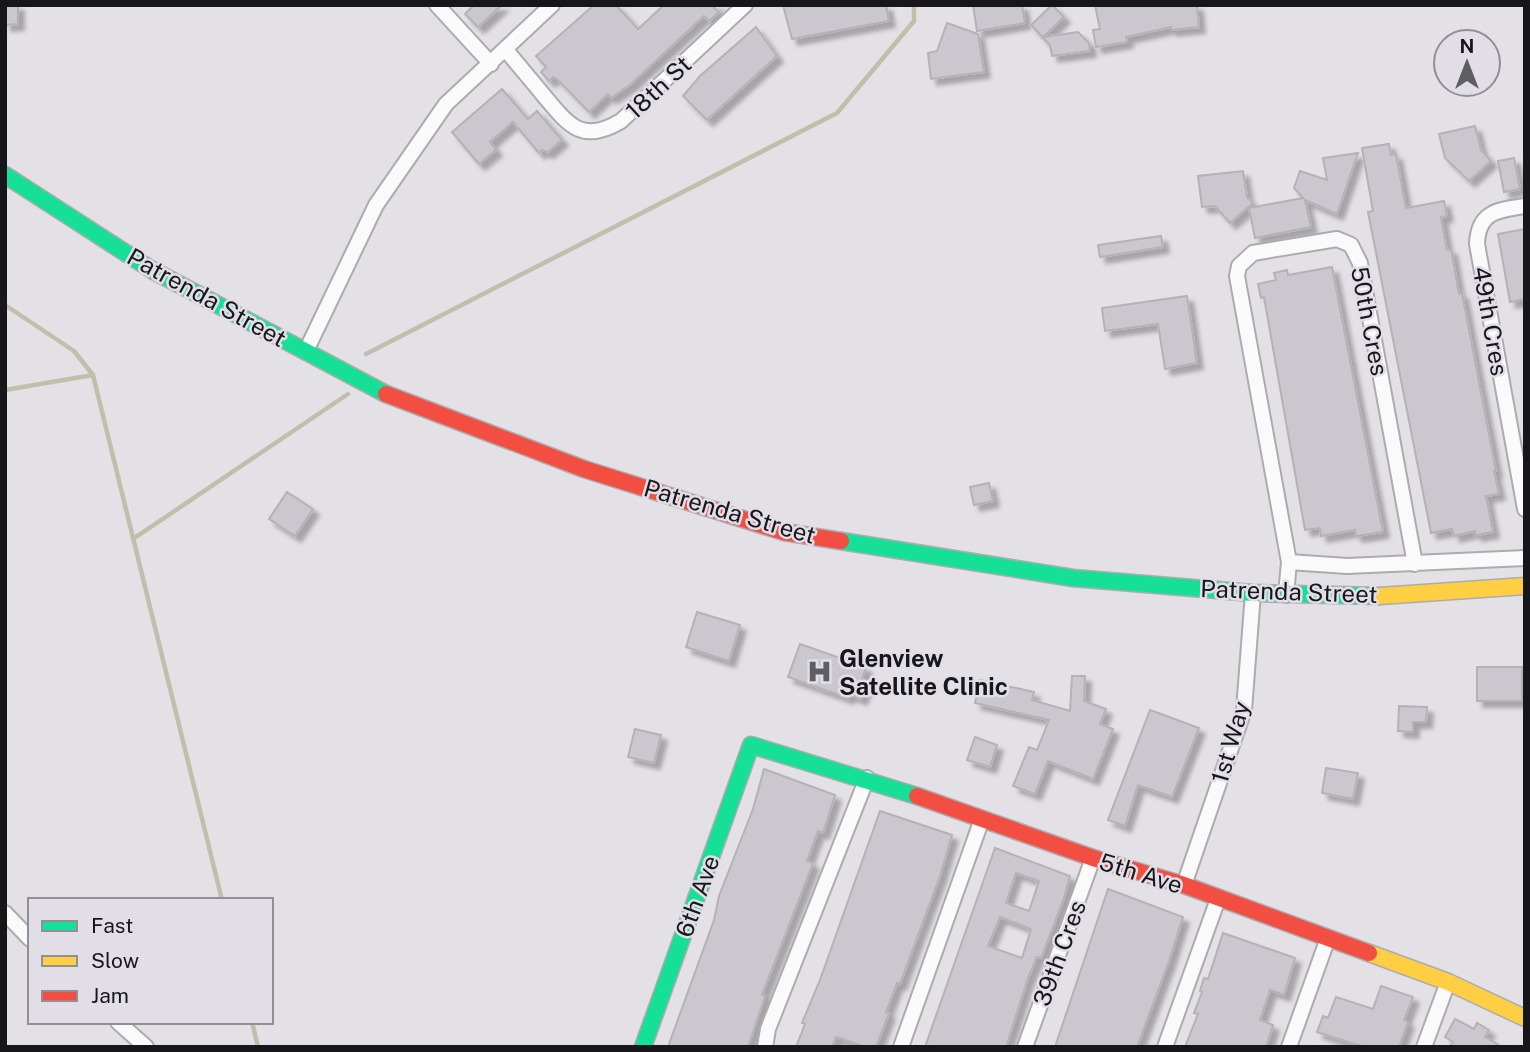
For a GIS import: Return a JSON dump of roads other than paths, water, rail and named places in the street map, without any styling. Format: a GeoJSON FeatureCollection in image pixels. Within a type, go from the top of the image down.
{"type":"FeatureCollection","features":[{"type":"Feature","properties":{"kind":"street"},"geometry":{"type":"LineString","coordinates":[[437,5],[491,64]]}},
{"type":"Feature","properties":{"kind":"street"},"geometry":{"type":"LineString","coordinates":[[306,351],[376,205],[446,104],[552,5]]}},
{"type":"Feature","properties":{"kind":"street","name":"18th St"},"geometry":{"type":"LineString","coordinates":[[506,50],[568,124],[591,132],[607,129],[621,121],[745,5]]}},
{"type":"Feature","properties":{"kind":"street","name":"Patrenda Street"},"geometry":{"type":"LineString","coordinates":[[5,175],[152,270],[389,396],[584,469],[784,531],[1073,578],[1253,593],[1375,596],[1525,586]]}},
{"type":"Feature","properties":{"kind":"street","name":"49th Cres"},"geometry":{"type":"LineString","coordinates":[[1525,206],[1494,211],[1484,217],[1477,233],[1477,244],[1525,509]]}},
{"type":"Feature","properties":{"kind":"street","name":"50th Cres"},"geometry":{"type":"LineString","coordinates":[[1286,594],[1289,562],[1237,276],[1239,266],[1253,253],[1337,239],[1351,245],[1360,263],[1415,564]]}},
{"type":"Feature","properties":{"kind":"street"},"geometry":{"type":"LineString","coordinates":[[1289,562],[1347,566],[1525,558]]}},
{"type":"Feature","properties":{"kind":"street","name":"1st Way"},"geometry":{"type":"LineString","coordinates":[[1184,885],[1244,710],[1253,593]]}},
{"type":"Feature","properties":{"kind":"street","name":"5th Ave"},"geometry":{"type":"LineString","coordinates":[[751,745],[867,778],[1093,858],[1184,885],[1448,982],[1525,1018]]}},
{"type":"Feature","properties":{"kind":"street","name":"6th Ave"},"geometry":{"type":"LineString","coordinates":[[643,1047],[751,745]]}},
{"type":"Feature","properties":{"kind":"street"},"geometry":{"type":"LineString","coordinates":[[765,1047],[768,1030],[867,778]]}},
{"type":"Feature","properties":{"kind":"street"},"geometry":{"type":"LineString","coordinates":[[901,1047],[982,819]]}},
{"type":"Feature","properties":{"kind":"street","name":"39th Cres"},"geometry":{"type":"LineString","coordinates":[[1025,1047],[1093,858]]}},
{"type":"Feature","properties":{"kind":"street"},"geometry":{"type":"LineString","coordinates":[[1165,1047],[1219,898]]}},
{"type":"Feature","properties":{"kind":"street"},"geometry":{"type":"LineString","coordinates":[[5,913],[28,937]]}},
{"type":"Feature","properties":{"kind":"street"},"geometry":{"type":"LineString","coordinates":[[1289,1047],[1328,938]]}},
{"type":"Feature","properties":{"kind":"street"},"geometry":{"type":"LineString","coordinates":[[1424,1047],[1448,982]]}},
{"type":"Feature","properties":{"kind":"street"},"geometry":{"type":"LineString","coordinates":[[120,1024],[146,1047]]}},
{"type":"Feature","properties":{"kind":"waterway"},"geometry":{"type":"LineString","coordinates":[[366,354],[837,113],[914,21],[914,5]]}},
{"type":"Feature","properties":{"kind":"waterway"},"geometry":{"type":"LineString","coordinates":[[5,305],[74,351],[93,375],[222,898]]}},
{"type":"Feature","properties":{"kind":"waterway"},"geometry":{"type":"LineString","coordinates":[[5,390],[93,375]]}},
{"type":"Feature","properties":{"kind":"waterway"},"geometry":{"type":"LineString","coordinates":[[133,539],[348,394]]}},
{"type":"Feature","properties":{"kind":"waterway"},"geometry":{"type":"LineString","coordinates":[[252,1024],[258,1047]]}},
{"type":"Feature","properties":{"kind":"place","name":"Glenview Satellite Clinic"},"geometry":{"type":"Point","coordinates":[819,672]}}]}
